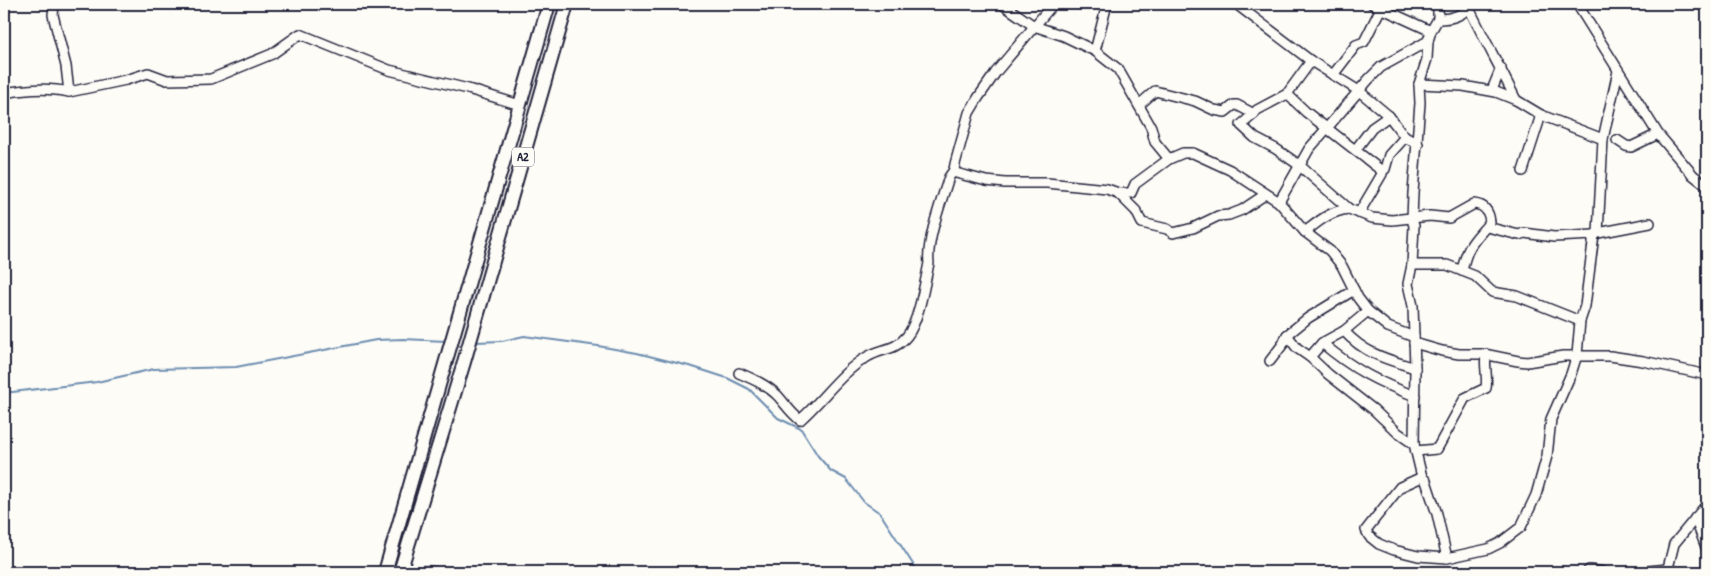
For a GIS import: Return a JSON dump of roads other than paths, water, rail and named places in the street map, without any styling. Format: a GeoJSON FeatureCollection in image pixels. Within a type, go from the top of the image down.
{"type":"FeatureCollection","features":[{"type":"Feature","properties":{"kind":"highway","name":"A2"},"geometry":{"type":"LineString","coordinates":[[385,572],[549,4]]}},
{"type":"Feature","properties":{"kind":"highway","name":"A2"},"geometry":{"type":"LineString","coordinates":[[400,572],[464,362],[567,4]]}},
{"type":"Feature","properties":{"kind":"street"},"geometry":{"type":"LineString","coordinates":[[54,4],[53,15],[66,66],[69,92]]}},
{"type":"Feature","properties":{"kind":"street"},"geometry":{"type":"LineString","coordinates":[[1002,4],[1034,26],[1064,36],[1095,51],[1118,69],[1151,127],[1154,142],[1169,159]]}},
{"type":"Feature","properties":{"kind":"street"},"geometry":{"type":"LineString","coordinates":[[739,373],[763,384],[778,396],[789,412],[800,420],[844,376],[868,356],[894,347],[906,336],[914,325],[929,263],[928,254],[933,231],[972,109],[996,72],[1053,4]]}},
{"type":"Feature","properties":{"kind":"street"},"geometry":{"type":"LineString","coordinates":[[1095,51],[1107,4]]}},
{"type":"Feature","properties":{"kind":"street"},"geometry":{"type":"LineString","coordinates":[[1236,4],[1311,61],[1359,91],[1389,116],[1406,138],[1418,144]]}},
{"type":"Feature","properties":{"kind":"street"},"geometry":{"type":"LineString","coordinates":[[1372,4],[1431,31]]}},
{"type":"Feature","properties":{"kind":"street"},"geometry":{"type":"LineString","coordinates":[[1438,4],[1438,19],[1431,31],[1427,59],[1419,84],[1418,144],[1414,170],[1412,219],[1414,226],[1412,265],[1408,284],[1413,306],[1416,396],[1415,447],[1422,477],[1426,481],[1437,514],[1447,558]]}},
{"type":"Feature","properties":{"kind":"street"},"geometry":{"type":"LineString","coordinates":[[1577,4],[1658,134],[1693,175],[1707,186]]}},
{"type":"Feature","properties":{"kind":"street"},"geometry":{"type":"LineString","coordinates":[[1438,19],[1454,18],[1471,6],[1488,47],[1501,68],[1516,100]]}},
{"type":"Feature","properties":{"kind":"street"},"geometry":{"type":"LineString","coordinates":[[1333,75],[1356,44],[1364,42],[1378,13],[1380,10],[1384,10]]}},
{"type":"Feature","properties":{"kind":"street"},"geometry":{"type":"LineString","coordinates":[[4,94],[35,89],[55,89],[69,92],[126,80],[148,72],[167,80],[212,79],[272,54],[300,34],[389,70],[520,105]]}},
{"type":"Feature","properties":{"kind":"street"},"geometry":{"type":"LineString","coordinates":[[1279,202],[1309,149],[1381,67],[1401,54],[1428,42]]}},
{"type":"Feature","properties":{"kind":"street"},"geometry":{"type":"LineString","coordinates":[[1311,61],[1287,94],[1258,110],[1241,125],[1256,138],[1299,165],[1349,209],[1360,213],[1380,219],[1392,220],[1412,219],[1419,216],[1449,218],[1462,209],[1476,204],[1482,206],[1489,215],[1490,222],[1471,243],[1464,259],[1462,271]]}},
{"type":"Feature","properties":{"kind":"street"},"geometry":{"type":"LineString","coordinates":[[1492,90],[1501,68]]}},
{"type":"Feature","properties":{"kind":"street"},"geometry":{"type":"LineString","coordinates":[[1422,477],[1400,488],[1368,527],[1366,532],[1379,544],[1418,556],[1447,558],[1488,549],[1500,543],[1521,527],[1539,488],[1547,456],[1552,419],[1577,355],[1580,322],[1585,306],[1596,234],[1603,138],[1618,71]]}},
{"type":"Feature","properties":{"kind":"street"},"geometry":{"type":"LineString","coordinates":[[1419,84],[1463,86],[1492,90],[1516,100],[1541,115],[1603,138]]}},
{"type":"Feature","properties":{"kind":"street"},"geometry":{"type":"LineString","coordinates":[[1137,103],[1155,91],[1194,101],[1214,110],[1225,112],[1234,105],[1237,105],[1254,114]]}},
{"type":"Feature","properties":{"kind":"street"},"geometry":{"type":"LineString","coordinates":[[1287,94],[1306,112],[1382,171]]}},
{"type":"Feature","properties":{"kind":"street"},"geometry":{"type":"LineString","coordinates":[[1523,171],[1541,115]]}},
{"type":"Feature","properties":{"kind":"street"},"geometry":{"type":"LineString","coordinates":[[1356,149],[1372,128],[1389,116]]}},
{"type":"Feature","properties":{"kind":"street"},"geometry":{"type":"LineString","coordinates":[[1617,140],[1631,147],[1658,134]]}},
{"type":"Feature","properties":{"kind":"street"},"geometry":{"type":"LineString","coordinates":[[1360,213],[1371,196],[1382,171],[1385,169],[1389,155],[1406,138]]}},
{"type":"Feature","properties":{"kind":"street"},"geometry":{"type":"LineString","coordinates":[[954,170],[957,174],[996,182],[1047,183],[1108,189],[1118,193],[1131,193],[1135,184],[1169,159],[1183,153],[1200,156],[1230,170],[1279,202],[1305,232],[1337,258],[1368,311],[1388,327],[1414,340],[1450,352],[1527,362],[1577,355],[1610,356],[1707,375]]}},
{"type":"Feature","properties":{"kind":"street"},"geometry":{"type":"LineString","coordinates":[[1118,193],[1136,212],[1142,223],[1167,229],[1172,233],[1193,228],[1218,216],[1230,215],[1242,210],[1266,194]]}},
{"type":"Feature","properties":{"kind":"street"},"geometry":{"type":"LineString","coordinates":[[1305,232],[1329,214],[1338,210],[1349,209]]}},
{"type":"Feature","properties":{"kind":"street"},"geometry":{"type":"LineString","coordinates":[[1486,227],[1519,235],[1524,233],[1554,237],[1596,234],[1650,223]]}},
{"type":"Feature","properties":{"kind":"street"},"geometry":{"type":"LineString","coordinates":[[1412,265],[1442,265],[1462,271],[1480,279],[1492,292],[1517,296],[1580,322]]}},
{"type":"Feature","properties":{"kind":"street"},"geometry":{"type":"LineString","coordinates":[[1270,361],[1283,344],[1287,335],[1308,318],[1354,290]]}},
{"type":"Feature","properties":{"kind":"street"},"geometry":{"type":"LineString","coordinates":[[1310,356],[1322,343],[1344,331],[1368,311]]}},
{"type":"Feature","properties":{"kind":"street"},"geometry":{"type":"LineString","coordinates":[[1344,331],[1351,339],[1372,354],[1415,368]]}},
{"type":"Feature","properties":{"kind":"street"},"geometry":{"type":"LineString","coordinates":[[1287,335],[1297,348],[1310,356],[1328,374],[1374,410],[1415,447],[1437,449],[1465,398],[1486,388],[1485,358],[1490,356]]}},
{"type":"Feature","properties":{"kind":"street"},"geometry":{"type":"LineString","coordinates":[[1322,343],[1366,375],[1381,383],[1416,396]]}},
{"type":"Feature","properties":{"kind":"street"},"geometry":{"type":"LineString","coordinates":[[1667,571],[1674,544],[1707,504]]}},
{"type":"Feature","properties":{"kind":"street"},"geometry":{"type":"LineString","coordinates":[[1695,518],[1707,550]]}},
{"type":"Feature","properties":{"kind":"street"},"geometry":{"type":"LineString","coordinates":[[1588,572],[1590,570],[1603,572]]}},
{"type":"Feature","properties":{"kind":"street"},"geometry":{"type":"LineString","coordinates":[[421,572],[435,572]]}},
{"type":"Feature","properties":{"kind":"street"},"geometry":{"type":"LineString","coordinates":[[1641,572],[1677,572]]}},
{"type":"Feature","properties":{"kind":"waterway"},"geometry":{"type":"LineString","coordinates":[[476,342],[502,341],[524,336],[598,346],[637,353],[693,367],[727,378],[749,389],[778,418],[801,429],[818,456],[831,471],[846,479],[864,502],[880,513],[918,572]]}},
{"type":"Feature","properties":{"kind":"waterway"},"geometry":{"type":"LineString","coordinates":[[4,393],[97,382],[154,369],[236,367],[376,340],[446,341]]}}]}
